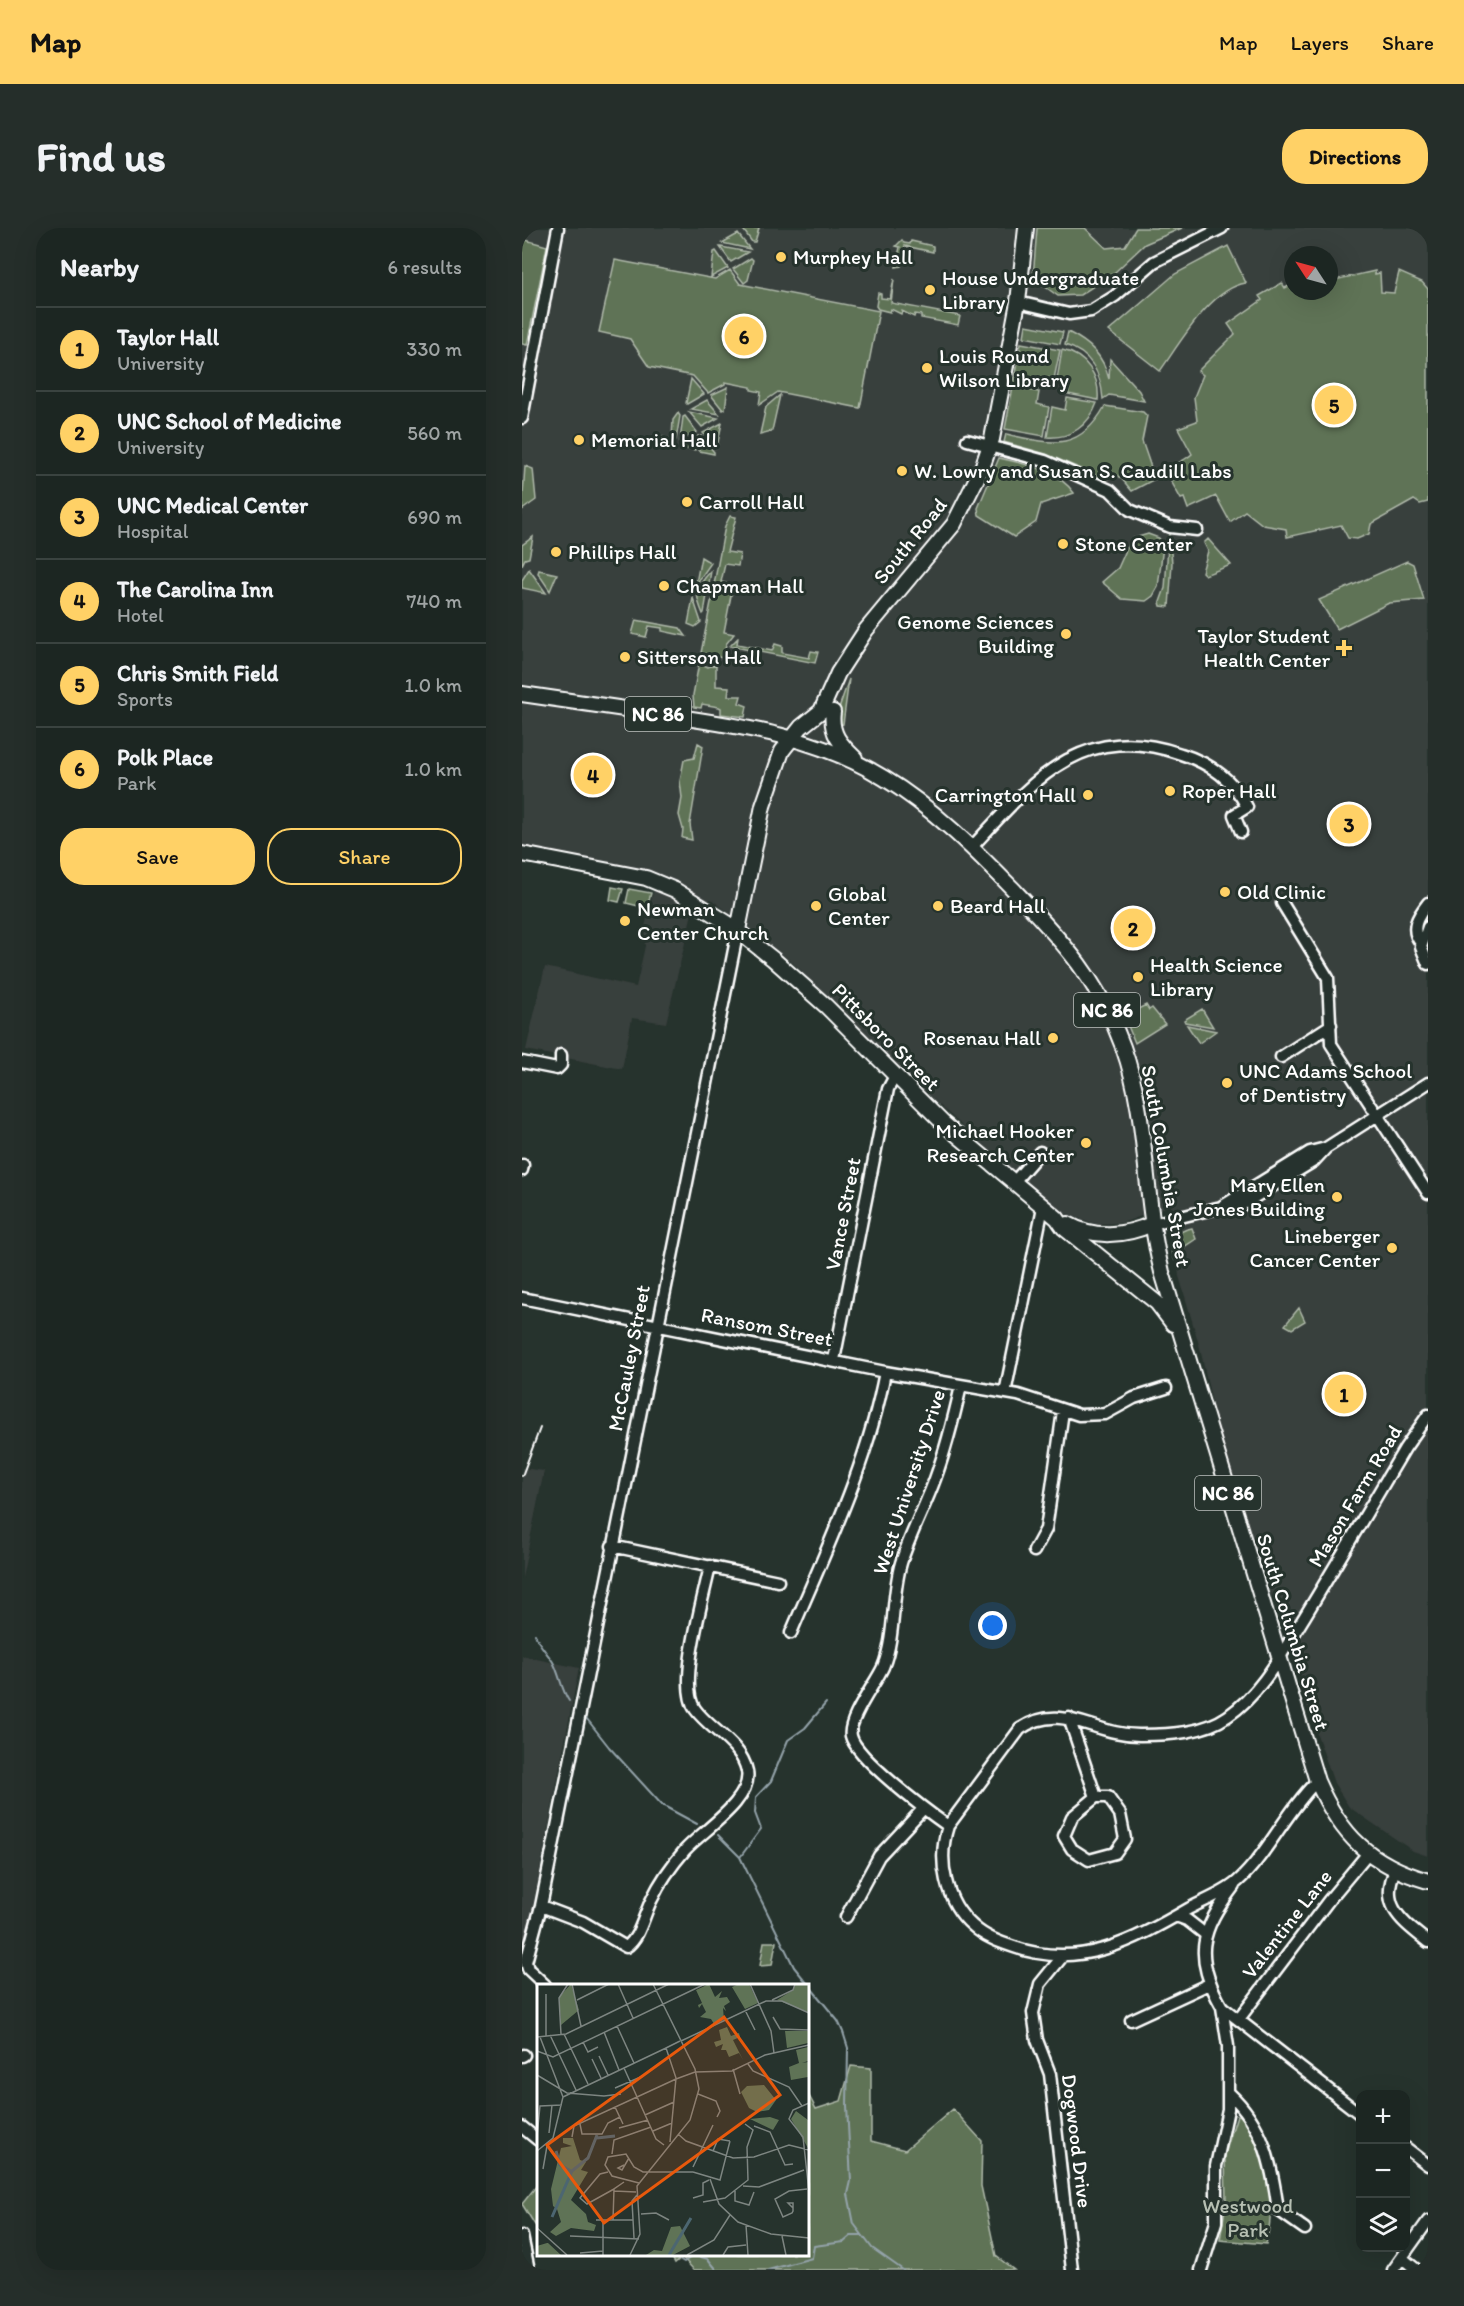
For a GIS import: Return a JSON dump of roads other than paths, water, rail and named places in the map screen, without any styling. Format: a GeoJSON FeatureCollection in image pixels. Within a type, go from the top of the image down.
{"type":"FeatureCollection","features":[{"type":"Feature","properties":{"kind":"main road","name":"South Road"},"geometry":{"type":"LineString","coordinates":[[793,738],[821,711],[838,673],[877,615],[954,524],[972,492],[990,445],[1018,302],[1026,228]]}},
{"type":"Feature","properties":{"kind":"main road","name":"South Road"},"geometry":{"type":"LineString","coordinates":[[793,738],[810,732],[833,712],[846,675],[847,661]]}},
{"type":"Feature","properties":{"kind":"main road","name":"South Columbia Street"},"geometry":{"type":"LineString","coordinates":[[522,694],[753,728],[793,738],[865,767],[918,801],[971,848],[1054,931],[1085,972],[1105,1006],[1124,1049],[1132,1080],[1152,1224],[1177,1327],[1317,1781],[1332,1814],[1352,1839],[1368,1853],[1395,1870],[1428,1881]]}},
{"type":"Feature","properties":{"kind":"main road"},"geometry":{"type":"LineString","coordinates":[[833,712],[832,724],[836,737],[865,767]]}},
{"type":"Feature","properties":{"kind":"main road","name":"McCauley Street"},"geometry":{"type":"LineString","coordinates":[[738,930],[768,787],[782,751],[793,738]]}},
{"type":"Feature","properties":{"kind":"main road","name":"Pittsboro Street"},"geometry":{"type":"LineString","coordinates":[[522,854],[654,881],[675,890],[738,930],[826,1006],[944,1124],[1058,1218],[1064,1228],[1158,1303],[1169,1320],[1177,1327]]}},
{"type":"Feature","properties":{"kind":"main road"},"geometry":{"type":"LineString","coordinates":[[1058,1218],[1077,1229],[1097,1234],[1140,1229],[1152,1224]]}},
{"type":"Feature","properties":{"kind":"street"},"geometry":{"type":"LineString","coordinates":[[522,418],[558,228]]}},
{"type":"Feature","properties":{"kind":"street"},"geometry":{"type":"LineString","coordinates":[[1018,302],[1070,314],[1091,311],[1115,296],[1154,262],[1222,228]]}},
{"type":"Feature","properties":{"kind":"street"},"geometry":{"type":"LineString","coordinates":[[967,440],[1034,457],[1110,490],[1130,510],[1170,527],[1197,530]]}},
{"type":"Feature","properties":{"kind":"street"},"geometry":{"type":"LineString","coordinates":[[971,848],[1020,795],[1052,768],[1074,756],[1118,743],[1140,743],[1168,749],[1220,773],[1233,784],[1247,807],[1234,815],[1241,832]]}},
{"type":"Feature","properties":{"kind":"street"},"geometry":{"type":"LineString","coordinates":[[1282,903],[1328,978],[1331,1044],[1428,1193]]}},
{"type":"Feature","properties":{"kind":"street"},"geometry":{"type":"LineString","coordinates":[[1428,903],[1420,913],[1414,928],[1428,964]]}},
{"type":"Feature","properties":{"kind":"street"},"geometry":{"type":"LineString","coordinates":[[1421,943],[1428,927]]}},
{"type":"Feature","properties":{"kind":"street","name":"McCauley Street"},"geometry":{"type":"LineString","coordinates":[[543,1984],[528,1969],[526,1962],[541,1906],[738,930]]}},
{"type":"Feature","properties":{"kind":"street"},"geometry":{"type":"LineString","coordinates":[[1281,1057],[1331,1025]]}},
{"type":"Feature","properties":{"kind":"street"},"geometry":{"type":"LineString","coordinates":[[522,1062],[557,1069],[561,1065],[561,1055]]}},
{"type":"Feature","properties":{"kind":"street","name":"Vance Street"},"geometry":{"type":"LineString","coordinates":[[834,1360],[888,1089],[895,1076]]}},
{"type":"Feature","properties":{"kind":"street"},"geometry":{"type":"LineString","coordinates":[[1152,1224],[1221,1207],[1240,1206],[1256,1198],[1314,1161],[1326,1148],[1428,1083]]}},
{"type":"Feature","properties":{"kind":"street"},"geometry":{"type":"LineString","coordinates":[[1013,1183],[1040,1152]]}},
{"type":"Feature","properties":{"kind":"street"},"geometry":{"type":"LineString","coordinates":[[1005,1393],[1043,1207]]}},
{"type":"Feature","properties":{"kind":"street","name":"Ransom Street"},"geometry":{"type":"LineString","coordinates":[[522,1298],[885,1372],[1005,1393],[1087,1416],[1106,1414],[1134,1398],[1166,1388]]}},
{"type":"Feature","properties":{"kind":"street"},"geometry":{"type":"LineString","coordinates":[[791,1633],[860,1466],[879,1403],[885,1372]]}},
{"type":"Feature","properties":{"kind":"street","name":"West University Drive"},"geometry":{"type":"LineString","coordinates":[[948,1826],[923,1809],[855,1744],[851,1735],[857,1714],[879,1677],[889,1651],[893,1603],[902,1563],[935,1480],[961,1386]]}},
{"type":"Feature","properties":{"kind":"street"},"geometry":{"type":"LineString","coordinates":[[1034,1551],[1046,1529],[1063,1411]]}},
{"type":"Feature","properties":{"kind":"street","name":"Mason Farm Road"},"geometry":{"type":"LineString","coordinates":[[948,1826],[1020,1729],[1040,1718],[1054,1716],[1069,1718],[1109,1732],[1136,1736],[1193,1731],[1227,1717],[1252,1696],[1279,1659],[1405,1448],[1428,1415]]}},
{"type":"Feature","properties":{"kind":"street"},"geometry":{"type":"LineString","coordinates":[[612,1546],[778,1581]]}},
{"type":"Feature","properties":{"kind":"street"},"geometry":{"type":"LineString","coordinates":[[541,1906],[583,1922],[627,1947],[633,1942],[652,1899],[668,1871],[699,1836],[745,1792],[747,1771],[742,1759],[695,1709],[687,1688],[689,1666],[710,1566]]}},
{"type":"Feature","properties":{"kind":"street"},"geometry":{"type":"LineString","coordinates":[[1069,1718],[1096,1797]]}},
{"type":"Feature","properties":{"kind":"street"},"geometry":{"type":"LineString","coordinates":[[1201,2270],[1216,2222],[1216,2166],[1226,2130],[1229,2093],[1227,2022],[1222,2007],[1209,1984],[1203,1958],[1205,1934],[1216,1910],[1301,1797],[1317,1781]]}},
{"type":"Feature","properties":{"kind":"street"},"geometry":{"type":"LineString","coordinates":[[1096,1797],[1108,1797],[1120,1814],[1125,1839],[1115,1853],[1089,1860],[1072,1849],[1064,1836],[1072,1817],[1096,1797]]}},
{"type":"Feature","properties":{"kind":"street"},"geometry":{"type":"LineString","coordinates":[[846,1917],[879,1856],[923,1809]]}},
{"type":"Feature","properties":{"kind":"street"},"geometry":{"type":"LineString","coordinates":[[948,1826],[943,1842],[945,1876],[951,1894],[966,1919],[984,1935],[1032,1952],[1062,1957],[1116,1946],[1238,1882]]}},
{"type":"Feature","properties":{"kind":"street","name":"Valentine Lane"},"geometry":{"type":"LineString","coordinates":[[1239,2019],[1368,1853]]}},
{"type":"Feature","properties":{"kind":"street"},"geometry":{"type":"LineString","coordinates":[[1395,1870],[1388,1886],[1389,1897],[1396,1914],[1428,1942]]}},
{"type":"Feature","properties":{"kind":"street"},"geometry":{"type":"LineString","coordinates":[[1176,1916],[1205,1934]]}},
{"type":"Feature","properties":{"kind":"street","name":"Dogwood Drive"},"geometry":{"type":"LineString","coordinates":[[1062,1957],[1040,1984],[1033,2013],[1037,2040],[1050,2074],[1072,2270]]}},
{"type":"Feature","properties":{"kind":"street"},"geometry":{"type":"LineString","coordinates":[[1131,2020],[1209,1984]]}},
{"type":"Feature","properties":{"kind":"street"},"geometry":{"type":"LineString","coordinates":[[1222,2007],[1356,2111]]}},
{"type":"Feature","properties":{"kind":"street"},"geometry":{"type":"LineString","coordinates":[[1229,2093],[1249,2113],[1259,2131],[1272,2166],[1278,2210],[1305,2229]]}},
{"type":"Feature","properties":{"kind":"street"},"geometry":{"type":"LineString","coordinates":[[522,2127],[537,2139]]}},
{"type":"Feature","properties":{"kind":"street"},"geometry":{"type":"LineString","coordinates":[[1410,2151],[1428,2165]]}},
{"type":"Feature","properties":{"kind":"street"},"geometry":{"type":"LineString","coordinates":[[1393,2270],[1428,2221]]}},
{"type":"Feature","properties":{"kind":"street"},"geometry":{"type":"LineString","coordinates":[[522,2236],[529,2270]]}},
{"type":"Feature","properties":{"kind":"street"},"geometry":{"type":"LineString","coordinates":[[1402,2258],[1418,2270]]}},
{"type":"Feature","properties":{"kind":"waterway"},"geometry":{"type":"LineString","coordinates":[[535,1634],[553,1662],[569,1701]]}},
{"type":"Feature","properties":{"kind":"waterway"},"geometry":{"type":"LineString","coordinates":[[741,1856],[761,1829],[755,1813],[756,1797],[771,1781],[788,1740],[805,1728],[826,1703]]}},
{"type":"Feature","properties":{"kind":"waterway"},"geometry":{"type":"LineString","coordinates":[[587,1719],[609,1747],[662,1805],[697,1824]]}},
{"type":"Feature","properties":{"kind":"waterway"},"geometry":{"type":"LineString","coordinates":[[718,1835],[740,1857],[794,1967],[808,1984]]}},
{"type":"Feature","properties":{"kind":"waterway"},"geometry":{"type":"LineString","coordinates":[[808,1984],[838,2021],[848,2048],[847,2106],[851,2181],[848,2194],[854,2224],[872,2248],[903,2270]]}},
{"type":"Feature","properties":{"kind":"waterway"},"geometry":{"type":"LineString","coordinates":[[768,2270],[812,2258],[814,2246],[844,2242],[851,2236],[862,2236]]}},
{"type":"Feature","properties":{"kind":"waterway"},"geometry":{"type":"LineString","coordinates":[[673,2255],[684,2262],[694,2255]]}},
{"type":"Feature","properties":{"kind":"waterway"},"geometry":{"type":"LineString","coordinates":[[694,2255],[708,2259],[717,2270]]}},
{"type":"Feature","properties":{"kind":"waterway"},"geometry":{"type":"LineString","coordinates":[[724,2270],[741,2270]]}},
{"type":"Feature","properties":{"kind":"railway"},"geometry":{"type":"LineString","coordinates":[[522,1476],[540,1428]]}},
{"type":"Feature","properties":{"kind":"place","name":"Murphey Hall"},"geometry":{"type":"Point","coordinates":[781,257]}},
{"type":"Feature","properties":{"kind":"place","name":"House Undergraduate Library"},"geometry":{"type":"Point","coordinates":[930,290]}},
{"type":"Feature","properties":{"kind":"place","name":"Polk Place"},"geometry":{"type":"Point","coordinates":[744,336]}},
{"type":"Feature","properties":{"kind":"place","name":"Louis Round Wilson Library"},"geometry":{"type":"Point","coordinates":[927,368]}},
{"type":"Feature","properties":{"kind":"place","name":"Chris Smith Field"},"geometry":{"type":"Point","coordinates":[1334,405]}},
{"type":"Feature","properties":{"kind":"place","name":"Memorial Hall"},"geometry":{"type":"Point","coordinates":[579,440]}},
{"type":"Feature","properties":{"kind":"place","name":"W. Lowry and Susan S. Caudill Labs"},"geometry":{"type":"Point","coordinates":[902,471]}},
{"type":"Feature","properties":{"kind":"place","name":"Carroll Hall"},"geometry":{"type":"Point","coordinates":[687,502]}},
{"type":"Feature","properties":{"kind":"place","name":"Stone Center"},"geometry":{"type":"Point","coordinates":[1063,544]}},
{"type":"Feature","properties":{"kind":"place","name":"Phillips Hall"},"geometry":{"type":"Point","coordinates":[556,552]}},
{"type":"Feature","properties":{"kind":"place","name":"Chapman Hall"},"geometry":{"type":"Point","coordinates":[664,586]}},
{"type":"Feature","properties":{"kind":"place","name":"Genome Sciences Building"},"geometry":{"type":"Point","coordinates":[1066,634]}},
{"type":"Feature","properties":{"kind":"place","name":"Taylor Student Health Center"},"geometry":{"type":"Point","coordinates":[1344,648]}},
{"type":"Feature","properties":{"kind":"place","name":"Sitterson Hall"},"geometry":{"type":"Point","coordinates":[625,657]}},
{"type":"Feature","properties":{"kind":"place","name":"The Carolina Inn"},"geometry":{"type":"Point","coordinates":[593,775]}},
{"type":"Feature","properties":{"kind":"place","name":"Roper Hall"},"geometry":{"type":"Point","coordinates":[1170,791]}},
{"type":"Feature","properties":{"kind":"place","name":"Carrington Hall"},"geometry":{"type":"Point","coordinates":[1088,795]}},
{"type":"Feature","properties":{"kind":"place","name":"UNC Medical Center"},"geometry":{"type":"Point","coordinates":[1349,824]}},
{"type":"Feature","properties":{"kind":"place","name":"Old Clinic"},"geometry":{"type":"Point","coordinates":[1225,892]}},
{"type":"Feature","properties":{"kind":"place","name":"Global Center"},"geometry":{"type":"Point","coordinates":[816,906]}},
{"type":"Feature","properties":{"kind":"place","name":"Beard Hall"},"geometry":{"type":"Point","coordinates":[938,906]}},
{"type":"Feature","properties":{"kind":"place","name":"Newman Center Church"},"geometry":{"type":"Point","coordinates":[625,921]}},
{"type":"Feature","properties":{"kind":"place","name":"UNC School of Medicine"},"geometry":{"type":"Point","coordinates":[1133,928]}},
{"type":"Feature","properties":{"kind":"place","name":"Health Science Library"},"geometry":{"type":"Point","coordinates":[1138,977]}},
{"type":"Feature","properties":{"kind":"place","name":"Rosenau Hall"},"geometry":{"type":"Point","coordinates":[1053,1038]}},
{"type":"Feature","properties":{"kind":"place","name":"UNC Adams School of Dentistry"},"geometry":{"type":"Point","coordinates":[1227,1083]}},
{"type":"Feature","properties":{"kind":"place","name":"Michael Hooker Research Center"},"geometry":{"type":"Point","coordinates":[1086,1143]}},
{"type":"Feature","properties":{"kind":"place","name":"Mary Ellen Jones Building"},"geometry":{"type":"Point","coordinates":[1337,1197]}},
{"type":"Feature","properties":{"kind":"place","name":"Lineberger Cancer Center"},"geometry":{"type":"Point","coordinates":[1392,1248]}},
{"type":"Feature","properties":{"kind":"place","name":"Taylor Hall"},"geometry":{"type":"Point","coordinates":[1344,1394]}},
{"type":"Feature","properties":{"kind":"park label","name":"Westwood Park"},"geometry":{"type":"Point","coordinates":[1248,2218]}}]}
